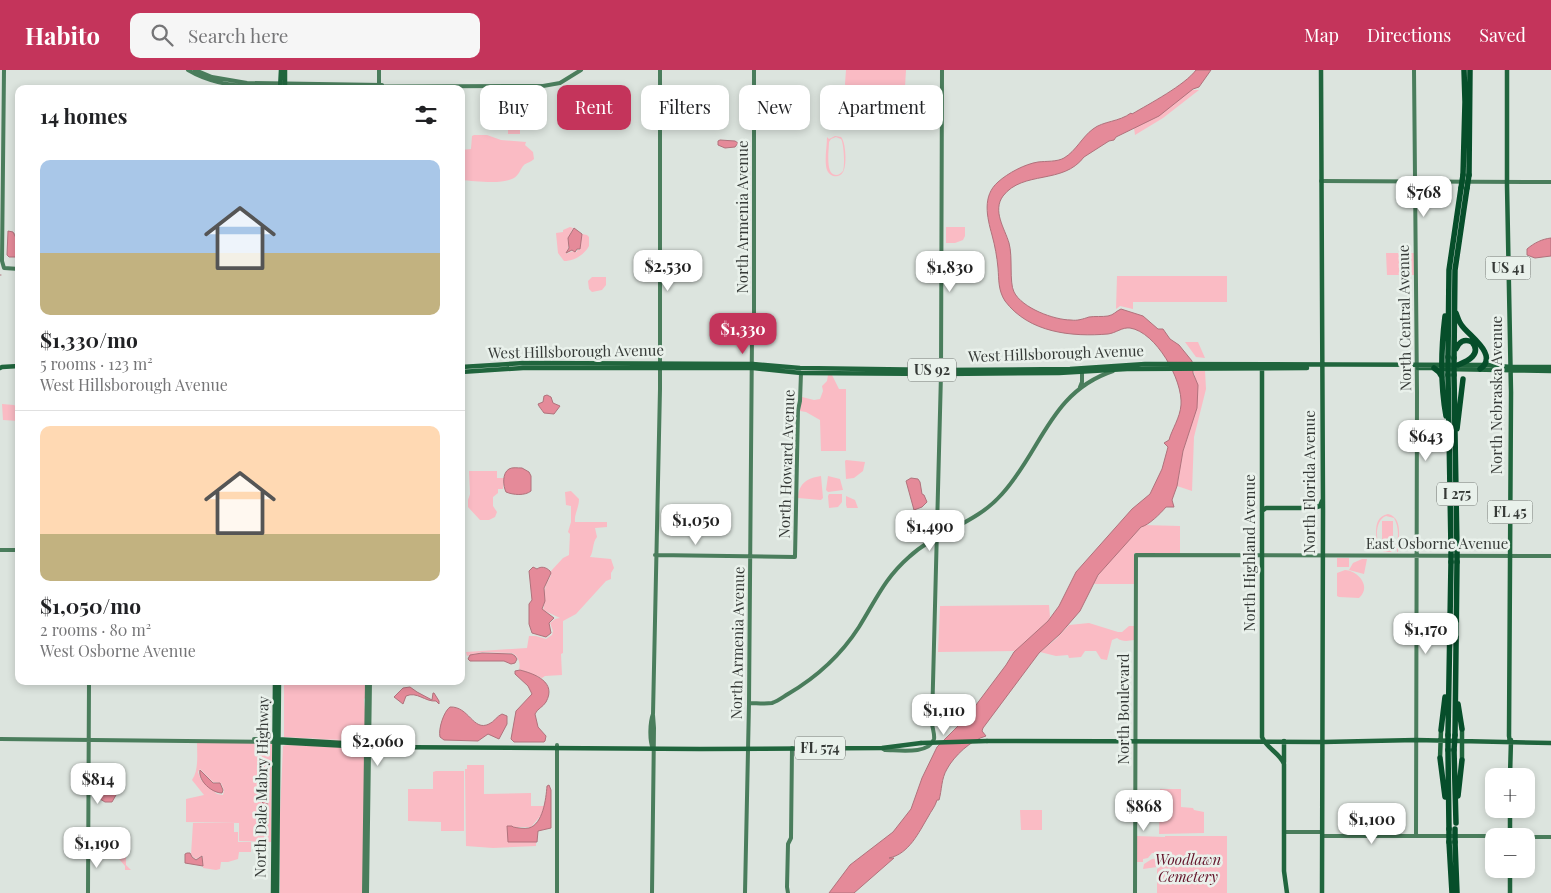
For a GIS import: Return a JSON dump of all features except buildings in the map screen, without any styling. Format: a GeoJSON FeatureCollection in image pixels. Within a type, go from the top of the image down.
{"type":"FeatureCollection","features":[{"type":"Feature","properties":{"kind":"highway","name":"I 275"},"geometry":{"type":"LineString","coordinates":[[1464,70],[1466,175]]}},
{"type":"Feature","properties":{"kind":"highway","name":"I 275"},"geometry":{"type":"LineString","coordinates":[[1452,355],[1448,296],[1451,254],[1466,175],[1470,70]]}},
{"type":"Feature","properties":{"kind":"highway","name":"I 275"},"geometry":{"type":"LineString","coordinates":[[1454,549],[1448,432],[1448,375],[1452,355],[1457,254],[1464,188]]}},
{"type":"Feature","properties":{"kind":"highway"},"geometry":{"type":"LineString","coordinates":[[1448,296],[1442,367],[1448,375]]}},
{"type":"Feature","properties":{"kind":"highway"},"geometry":{"type":"LineString","coordinates":[[1454,309],[1463,327],[1483,347],[1485,365]]}},
{"type":"Feature","properties":{"kind":"highway"},"geometry":{"type":"LineString","coordinates":[[1452,355],[1459,343],[1465,340],[1473,342],[1476,348],[1475,354],[1472,358],[1458,365]]}},
{"type":"Feature","properties":{"kind":"highway"},"geometry":{"type":"LineString","coordinates":[[1434,368],[1448,375]]}},
{"type":"Feature","properties":{"kind":"highway","name":"I 275"},"geometry":{"type":"LineString","coordinates":[[1448,375],[1455,439],[1453,642],[1455,690],[1451,735]]}},
{"type":"Feature","properties":{"kind":"highway"},"geometry":{"type":"LineString","coordinates":[[1455,439],[1459,424],[1463,379]]}},
{"type":"Feature","properties":{"kind":"highway","name":"I 275"},"geometry":{"type":"LineString","coordinates":[[1452,893],[1453,827],[1448,683],[1453,655]]}},
{"type":"Feature","properties":{"kind":"highway"},"geometry":{"type":"LineString","coordinates":[[1441,730],[1448,683]]}},
{"type":"Feature","properties":{"kind":"highway"},"geometry":{"type":"LineString","coordinates":[[1455,690],[1462,729]]}},
{"type":"Feature","properties":{"kind":"highway","name":"I 275"},"geometry":{"type":"LineString","coordinates":[[1451,750],[1448,819],[1453,827]]}},
{"type":"Feature","properties":{"kind":"highway"},"geometry":{"type":"LineString","coordinates":[[1440,758],[1448,819]]}},
{"type":"Feature","properties":{"kind":"highway"},"geometry":{"type":"LineString","coordinates":[[1453,827],[1462,760]]}},
{"type":"Feature","properties":{"kind":"highway","name":"I 275"},"geometry":{"type":"LineString","coordinates":[[1452,842],[1457,893]]}},
{"type":"Feature","properties":{"kind":"main road"},"geometry":{"type":"LineString","coordinates":[[281,70],[283,85]]}},
{"type":"Feature","properties":{"kind":"main road"},"geometry":{"type":"LineString","coordinates":[[283,85],[285,70]]}},
{"type":"Feature","properties":{"kind":"main road","name":"North Florida Avenue"},"geometry":{"type":"LineString","coordinates":[[1321,70],[1322,893]]}},
{"type":"Feature","properties":{"kind":"main road","name":"North Nebraska Avenue"},"geometry":{"type":"LineString","coordinates":[[1507,70],[1511,369],[1510,768]]}},
{"type":"Feature","properties":{"kind":"main road","name":"West Hillsborough Avenue"},"geometry":{"type":"LineString","coordinates":[[465,372],[542,368],[590,363],[695,368],[753,365],[776,370],[847,371],[884,374],[1082,370],[1135,364],[1197,366],[1204,369],[1262,366],[1322,367]]}},
{"type":"Feature","properties":{"kind":"main road"},"geometry":{"type":"LineString","coordinates":[[0,364],[15,366]]}},
{"type":"Feature","properties":{"kind":"main road","name":"West Hillsborough Avenue"},"geometry":{"type":"LineString","coordinates":[[465,367],[506,364],[659,366],[722,364],[801,370]]}},
{"type":"Feature","properties":{"kind":"main road"},"geometry":{"type":"LineString","coordinates":[[695,368],[699,365],[722,364]]}},
{"type":"Feature","properties":{"kind":"main road"},"geometry":{"type":"LineString","coordinates":[[1204,369],[1228,364]]}},
{"type":"Feature","properties":{"kind":"main road","name":"West Hillsborough Avenue"},"geometry":{"type":"LineString","coordinates":[[847,371],[863,369],[903,370],[962,374],[997,370],[1168,369],[1228,364],[1262,366]]}},
{"type":"Feature","properties":{"kind":"main road"},"geometry":{"type":"LineString","coordinates":[[1233,368],[1252,364]]}},
{"type":"Feature","properties":{"kind":"main road","name":"US 92"},"geometry":{"type":"LineString","coordinates":[[1416,367],[1434,368],[1458,365],[1485,365],[1511,369]]}},
{"type":"Feature","properties":{"kind":"main road","name":"US 92"},"geometry":{"type":"LineString","coordinates":[[1322,367],[1485,365],[1511,369]]}},
{"type":"Feature","properties":{"kind":"main road","name":"North Highland Avenue"},"geometry":{"type":"LineString","coordinates":[[1262,366],[1262,737],[1264,741]]}},
{"type":"Feature","properties":{"kind":"main road"},"geometry":{"type":"LineString","coordinates":[[0,369],[15,367]]}},
{"type":"Feature","properties":{"kind":"main road"},"geometry":{"type":"LineString","coordinates":[[1511,369],[1551,369]]}},
{"type":"Feature","properties":{"kind":"main road"},"geometry":{"type":"LineString","coordinates":[[884,374],[888,371],[903,370]]}},
{"type":"Feature","properties":{"kind":"main road"},"geometry":{"type":"LineString","coordinates":[[1314,508],[1321,504],[1322,493]]}},
{"type":"Feature","properties":{"kind":"main road"},"geometry":{"type":"LineString","coordinates":[[1262,499],[1263,505],[1266,508]]}},
{"type":"Feature","properties":{"kind":"main road"},"geometry":{"type":"LineString","coordinates":[[1262,512],[1266,508],[1314,508],[1320,510],[1323,519]]}},
{"type":"Feature","properties":{"kind":"main road","name":"North Dale Mabry Highway"},"geometry":{"type":"LineString","coordinates":[[275,685],[277,893]]}},
{"type":"Feature","properties":{"kind":"main road","name":"North Dale Mabry Highway"},"geometry":{"type":"LineString","coordinates":[[273,893],[279,685]]}},
{"type":"Feature","properties":{"kind":"main road"},"geometry":{"type":"LineString","coordinates":[[1462,729],[1462,760]]}},
{"type":"Feature","properties":{"kind":"main road"},"geometry":{"type":"LineString","coordinates":[[1440,758],[1441,730]]}},
{"type":"Feature","properties":{"kind":"main road","name":"FL 574"},"geometry":{"type":"LineString","coordinates":[[276,741],[332,746],[747,748],[882,748],[921,743],[1135,740],[1551,743]]}},
{"type":"Feature","properties":{"kind":"main road","name":"FL 574"},"geometry":{"type":"LineString","coordinates":[[276,741],[308,741],[367,746]]}},
{"type":"Feature","properties":{"kind":"main road"},"geometry":{"type":"LineString","coordinates":[[1264,741],[1284,762]]}},
{"type":"Feature","properties":{"kind":"main road"},"geometry":{"type":"LineString","coordinates":[[1284,742],[1284,878],[1287,893]]}},
{"type":"Feature","properties":{"kind":"main road","name":"FL 574"},"geometry":{"type":"LineString","coordinates":[[1416,742],[1441,743]]}},
{"type":"Feature","properties":{"kind":"main road"},"geometry":{"type":"LineString","coordinates":[[278,752],[282,746],[288,743]]}},
{"type":"Feature","properties":{"kind":"main road"},"geometry":{"type":"LineString","coordinates":[[1434,744],[1440,750]]}},
{"type":"Feature","properties":{"kind":"main road"},"geometry":{"type":"LineString","coordinates":[[1510,878],[1510,893]]}},
{"type":"Feature","properties":{"kind":"street"},"geometry":{"type":"LineString","coordinates":[[4,70],[2,262],[5,268],[15,269]]}},
{"type":"Feature","properties":{"kind":"street"},"geometry":{"type":"LineString","coordinates":[[188,70],[218,82],[232,85]]}},
{"type":"Feature","properties":{"kind":"street"},"geometry":{"type":"LineString","coordinates":[[194,70],[233,85]]}},
{"type":"Feature","properties":{"kind":"street"},"geometry":{"type":"LineString","coordinates":[[379,85],[380,70]]}},
{"type":"Feature","properties":{"kind":"street"},"geometry":{"type":"LineString","coordinates":[[465,86],[543,86],[560,83],[581,70]]}},
{"type":"Feature","properties":{"kind":"street"},"geometry":{"type":"LineString","coordinates":[[652,893],[655,555],[660,395],[660,70]]}},
{"type":"Feature","properties":{"kind":"street","name":"North Armenia Avenue"},"geometry":{"type":"LineString","coordinates":[[745,893],[753,365],[755,355],[754,70]]}},
{"type":"Feature","properties":{"kind":"street"},"geometry":{"type":"LineString","coordinates":[[900,747],[921,750],[931,743],[934,735],[932,722],[941,372],[942,70]]}},
{"type":"Feature","properties":{"kind":"street","name":"North Central Avenue"},"geometry":{"type":"LineString","coordinates":[[1414,70],[1417,555],[1416,836]]}},
{"type":"Feature","properties":{"kind":"street"},"geometry":{"type":"LineString","coordinates":[[244,85],[268,85]]}},
{"type":"Feature","properties":{"kind":"street"},"geometry":{"type":"LineString","coordinates":[[1321,181],[1551,182]]}},
{"type":"Feature","properties":{"kind":"street","name":"North Howard Avenue"},"geometry":{"type":"LineString","coordinates":[[750,556],[795,557],[798,414],[801,370]]}},
{"type":"Feature","properties":{"kind":"street"},"geometry":{"type":"LineString","coordinates":[[1079,389],[1082,382],[1082,370]]}},
{"type":"Feature","properties":{"kind":"street"},"geometry":{"type":"LineString","coordinates":[[749,703],[773,702],[805,684],[829,664],[859,627],[888,578],[909,556],[937,537],[968,522],[986,510],[1001,496],[1029,460],[1051,419],[1064,403],[1092,380],[1117,370]]}},
{"type":"Feature","properties":{"kind":"street"},"geometry":{"type":"LineString","coordinates":[[0,550],[15,550]]}},
{"type":"Feature","properties":{"kind":"street"},"geometry":{"type":"LineString","coordinates":[[655,555],[750,556]]}},
{"type":"Feature","properties":{"kind":"street","name":"East Osborne Avenue"},"geometry":{"type":"LineString","coordinates":[[1136,555],[1551,556]]}},
{"type":"Feature","properties":{"kind":"street","name":"North Boulevard"},"geometry":{"type":"LineString","coordinates":[[1135,893],[1136,555]]}},
{"type":"Feature","properties":{"kind":"street"},"geometry":{"type":"LineString","coordinates":[[88,893],[89,685]]}},
{"type":"Feature","properties":{"kind":"street"},"geometry":{"type":"LineString","coordinates":[[366,893],[369,685]]}},
{"type":"Feature","properties":{"kind":"street"},"geometry":{"type":"LineString","coordinates":[[0,739],[276,741]]}},
{"type":"Feature","properties":{"kind":"street"},"geometry":{"type":"LineString","coordinates":[[557,893],[558,747]]}},
{"type":"Feature","properties":{"kind":"street"},"geometry":{"type":"LineString","coordinates":[[788,893],[792,748]]}},
{"type":"Feature","properties":{"kind":"street"},"geometry":{"type":"LineString","coordinates":[[1284,832],[1485,836]]}},
{"type":"Feature","properties":{"kind":"street"},"geometry":{"type":"LineString","coordinates":[[1535,837],[1551,837]]}},
{"type":"Feature","properties":{"kind":"green space"},"geometry":{"type":"Polygon","coordinates":[[[846,70],[906,70],[905,85],[845,84],[846,70]]]}},
{"type":"Feature","properties":{"kind":"green space"},"geometry":{"type":"Polygon","coordinates":[[[1191,90],[1199,90],[1163,118],[1135,135],[1134,128],[1191,90]]]}},
{"type":"Feature","properties":{"kind":"green space"},"geometry":{"type":"Polygon","coordinates":[[[508,130],[520,130],[520,134],[508,134],[508,130]]]}},
{"type":"Feature","properties":{"kind":"green space"},"geometry":{"type":"Polygon","coordinates":[[[487,135],[501,140],[526,142],[525,145],[533,152],[534,159],[524,165],[514,178],[509,180],[488,182],[465,180],[465,150],[471,149],[472,136],[487,135]]]}},
{"type":"Feature","properties":{"kind":"green space"},"geometry":{"type":"Polygon","coordinates":[[[835,136],[841,137],[843,140],[845,149],[844,169],[843,172],[839,176],[830,174],[827,170],[827,137],[829,139],[835,136]],[[836,137],[829,142],[829,167],[830,171],[836,175],[843,171],[844,168],[841,139],[836,137]]]}},
{"type":"Feature","properties":{"kind":"green space"},"geometry":{"type":"Polygon","coordinates":[[[570,227],[573,228],[568,238],[566,254],[580,250],[582,234],[589,237],[589,246],[578,257],[564,261],[558,253],[556,233],[563,232],[563,230],[570,227]]]}},
{"type":"Feature","properties":{"kind":"green space"},"geometry":{"type":"Polygon","coordinates":[[[946,227],[965,227],[963,240],[955,243],[946,243],[946,227]]]}},
{"type":"Feature","properties":{"kind":"green space"},"geometry":{"type":"Polygon","coordinates":[[[1386,253],[1414,253],[1414,275],[1387,275],[1386,253]]]}},
{"type":"Feature","properties":{"kind":"green space"},"geometry":{"type":"Polygon","coordinates":[[[1117,276],[1227,276],[1227,302],[1133,302],[1133,309],[1120,306],[1116,309],[1117,276]]]}},
{"type":"Feature","properties":{"kind":"green space"},"geometry":{"type":"Polygon","coordinates":[[[592,277],[606,277],[606,285],[602,290],[592,292],[589,289],[588,281],[592,277]]]}},
{"type":"Feature","properties":{"kind":"green space"},"geometry":{"type":"Polygon","coordinates":[[[1185,342],[1198,342],[1205,358],[1196,357],[1185,342]]]}},
{"type":"Feature","properties":{"kind":"green space"},"geometry":{"type":"Polygon","coordinates":[[[1193,371],[1205,371],[1206,389],[1194,437],[1192,491],[1177,486],[1183,451],[1197,406],[1195,375],[1193,371]]]}},
{"type":"Feature","properties":{"kind":"green space"},"geometry":{"type":"Polygon","coordinates":[[[828,375],[832,375],[839,389],[846,389],[846,451],[821,451],[820,420],[806,412],[800,411],[802,397],[814,400],[820,399],[823,391],[822,386],[827,381],[828,375]]]}},
{"type":"Feature","properties":{"kind":"green space"},"geometry":{"type":"Polygon","coordinates":[[[2,404],[15,406],[15,421],[3,420],[2,404]]]}},
{"type":"Feature","properties":{"kind":"green space"},"geometry":{"type":"Polygon","coordinates":[[[846,460],[865,462],[863,471],[854,478],[846,479],[846,460]]]}},
{"type":"Feature","properties":{"kind":"green space"},"geometry":{"type":"Polygon","coordinates":[[[469,471],[497,471],[497,478],[504,478],[503,489],[498,489],[498,493],[493,497],[493,506],[497,512],[495,517],[489,520],[480,520],[468,507],[470,494],[469,471]]]}},
{"type":"Feature","properties":{"kind":"green space"},"geometry":{"type":"Polygon","coordinates":[[[821,476],[823,498],[821,500],[798,498],[800,489],[805,482],[821,476]]]}},
{"type":"Feature","properties":{"kind":"green space"},"geometry":{"type":"Polygon","coordinates":[[[828,476],[840,479],[843,490],[828,492],[826,490],[828,476]]]}},
{"type":"Feature","properties":{"kind":"green space"},"geometry":{"type":"Polygon","coordinates":[[[571,491],[579,499],[575,522],[607,522],[607,527],[595,528],[597,537],[590,557],[611,559],[614,568],[611,573],[611,579],[606,581],[576,614],[563,621],[562,675],[545,676],[542,678],[519,669],[520,664],[512,653],[482,652],[467,656],[466,652],[527,648],[529,636],[546,639],[552,635],[553,631],[550,623],[560,618],[543,610],[545,591],[551,571],[563,558],[569,555],[570,534],[568,532],[571,522],[571,506],[566,505],[565,492],[571,491]]]}},
{"type":"Feature","properties":{"kind":"green space"},"geometry":{"type":"Polygon","coordinates":[[[829,494],[842,494],[842,502],[838,507],[829,508],[829,494]]]}},
{"type":"Feature","properties":{"kind":"green space"},"geometry":{"type":"Polygon","coordinates":[[[846,496],[855,500],[858,508],[847,508],[846,496]]]}},
{"type":"Feature","properties":{"kind":"green space"},"geometry":{"type":"Polygon","coordinates":[[[1388,514],[1393,516],[1398,524],[1399,535],[1398,552],[1397,548],[1391,552],[1384,552],[1381,549],[1377,545],[1376,526],[1383,516],[1388,514]],[[1386,516],[1382,518],[1377,531],[1381,549],[1388,551],[1395,546],[1398,532],[1394,518],[1386,516]]]}},
{"type":"Feature","properties":{"kind":"green space"},"geometry":{"type":"Polygon","coordinates":[[[1382,521],[1393,521],[1393,546],[1382,546],[1382,521]]]}},
{"type":"Feature","properties":{"kind":"green space"},"geometry":{"type":"Polygon","coordinates":[[[1143,525],[1180,526],[1180,553],[1134,553],[1134,584],[1093,584],[1103,568],[1143,525]]]}},
{"type":"Feature","properties":{"kind":"green space"},"geometry":{"type":"Polygon","coordinates":[[[1337,558],[1349,558],[1349,567],[1337,567],[1337,558]]]}},
{"type":"Feature","properties":{"kind":"green space"},"geometry":{"type":"Polygon","coordinates":[[[1367,559],[1364,574],[1349,570],[1353,563],[1367,559]]]}},
{"type":"Feature","properties":{"kind":"green space"},"geometry":{"type":"Polygon","coordinates":[[[1345,570],[1359,576],[1364,584],[1363,593],[1359,598],[1337,596],[1337,573],[1345,570]]]}},
{"type":"Feature","properties":{"kind":"green space"},"geometry":{"type":"Polygon","coordinates":[[[1049,605],[1050,617],[1048,621],[1016,651],[938,652],[940,606],[1049,605]]]}},
{"type":"Feature","properties":{"kind":"green space"},"geometry":{"type":"Polygon","coordinates":[[[1089,623],[1118,632],[1122,632],[1129,626],[1135,626],[1134,640],[1123,641],[1117,638],[1112,640],[1107,660],[1101,659],[1096,651],[1085,651],[1081,657],[1069,658],[1068,655],[1056,656],[1040,652],[1069,625],[1089,623]]]}},
{"type":"Feature","properties":{"kind":"green space"},"geometry":{"type":"Polygon","coordinates":[[[284,685],[366,685],[366,697],[364,699],[366,721],[365,744],[284,738],[363,741],[284,737],[284,685]]]}},
{"type":"Feature","properties":{"kind":"green space"},"geometry":{"type":"Polygon","coordinates":[[[197,741],[272,743],[271,842],[239,841],[239,823],[186,822],[186,799],[204,795],[192,780],[197,767],[197,741]],[[200,769],[198,772],[201,780],[217,794],[223,795],[224,790],[221,783],[213,782],[200,769]],[[261,796],[260,801],[265,807],[264,822],[254,833],[260,836],[267,835],[268,832],[268,798],[267,796],[261,796]]]}},
{"type":"Feature","properties":{"kind":"green space"},"geometry":{"type":"Polygon","coordinates":[[[283,746],[365,748],[363,893],[280,893],[280,814],[283,746]]]}},
{"type":"Feature","properties":{"kind":"green space"},"geometry":{"type":"Polygon","coordinates":[[[467,765],[484,765],[484,794],[531,793],[531,806],[545,806],[542,814],[531,827],[513,827],[508,842],[536,842],[536,846],[493,848],[466,846],[465,769],[467,769],[467,765]]]}},
{"type":"Feature","properties":{"kind":"green space"},"geometry":{"type":"Polygon","coordinates":[[[464,771],[464,831],[441,831],[441,822],[408,821],[408,789],[433,789],[433,772],[464,771]]]}},
{"type":"Feature","properties":{"kind":"green space"},"geometry":{"type":"Polygon","coordinates":[[[1160,789],[1181,789],[1181,807],[1193,808],[1194,810],[1204,812],[1204,833],[1159,834],[1160,789]]]}},
{"type":"Feature","properties":{"kind":"green space"},"geometry":{"type":"Polygon","coordinates":[[[1020,810],[1042,810],[1042,830],[1021,830],[1020,810]]]}},
{"type":"Feature","properties":{"kind":"green space"},"geometry":{"type":"Polygon","coordinates":[[[193,823],[234,823],[234,832],[238,832],[238,842],[251,842],[251,852],[239,852],[238,859],[221,862],[220,869],[203,868],[203,856],[196,859],[191,855],[193,823]]]}},
{"type":"Feature","properties":{"kind":"green space","name":"Woodlawn Cemetery"},"geometry":{"type":"Polygon","coordinates":[[[1137,836],[1227,836],[1227,893],[1157,893],[1157,869],[1165,863],[1165,853],[1152,853],[1148,858],[1143,859],[1143,862],[1137,862],[1137,836]]]}},
{"type":"Feature","properties":{"kind":"green space"},"geometry":{"type":"Polygon","coordinates":[[[119,850],[126,851],[126,865],[131,870],[125,870],[125,866],[119,859],[119,850]]]}},
{"type":"Feature","properties":{"kind":"green space"},"geometry":{"type":"Polygon","coordinates":[[[1162,858],[1157,867],[1143,869],[1144,864],[1152,859],[1162,858]]]}},
{"type":"Feature","properties":{"kind":"shaded area"},"geometry":{"type":"Polygon","coordinates":[[[1196,70],[1211,70],[1199,87],[1193,89],[1159,116],[1109,141],[1084,157],[1075,166],[1065,171],[1021,183],[1011,188],[1003,196],[999,208],[1000,220],[1009,243],[1014,292],[1024,303],[1039,312],[1064,319],[1076,320],[1108,316],[1121,309],[1143,316],[1158,329],[1163,329],[1170,339],[1179,345],[1192,361],[1193,373],[1198,385],[1197,408],[1183,451],[1177,486],[1172,500],[1174,507],[1166,507],[1151,522],[1141,527],[1098,575],[1080,611],[1060,634],[1039,653],[983,728],[982,731],[986,736],[969,745],[954,759],[944,777],[939,800],[937,800],[913,842],[896,856],[889,858],[894,858],[854,893],[829,893],[850,865],[893,832],[911,809],[922,778],[937,747],[967,717],[1014,652],[1048,621],[1059,606],[1076,572],[1132,509],[1150,494],[1162,469],[1168,447],[1164,443],[1169,440],[1178,419],[1181,405],[1180,395],[1173,371],[1158,348],[1140,331],[1127,328],[1111,333],[1080,335],[1052,331],[1026,320],[1005,301],[1000,289],[994,243],[987,214],[990,194],[998,182],[1007,175],[1033,163],[1055,161],[1064,158],[1097,126],[1132,114],[1157,100],[1184,82],[1196,70]]]}},
{"type":"Feature","properties":{"kind":"shaded area"},"geometry":{"type":"Polygon","coordinates":[[[720,140],[738,143],[735,147],[725,148],[718,145],[720,140]]]}},
{"type":"Feature","properties":{"kind":"shaded area"},"geometry":{"type":"Polygon","coordinates":[[[574,228],[582,234],[580,249],[577,249],[575,252],[572,250],[566,253],[569,248],[568,238],[574,228]]]}},
{"type":"Feature","properties":{"kind":"shaded area"},"geometry":{"type":"Polygon","coordinates":[[[8,231],[13,232],[15,236],[15,257],[9,257],[7,255],[8,231]]]}},
{"type":"Feature","properties":{"kind":"shaded area"},"geometry":{"type":"Polygon","coordinates":[[[1551,238],[1551,256],[1535,258],[1527,255],[1527,249],[1535,243],[1551,238]]]}},
{"type":"Feature","properties":{"kind":"shaded area"},"geometry":{"type":"Polygon","coordinates":[[[544,396],[551,397],[553,403],[560,406],[554,414],[544,413],[538,404],[543,402],[544,396]]]}},
{"type":"Feature","properties":{"kind":"shaded area"},"geometry":{"type":"Polygon","coordinates":[[[512,468],[522,468],[529,472],[531,476],[531,491],[526,494],[506,492],[504,486],[505,473],[512,468]]]}},
{"type":"Feature","properties":{"kind":"shaded area"},"geometry":{"type":"Polygon","coordinates":[[[911,478],[918,479],[920,482],[922,494],[927,502],[922,507],[914,510],[906,481],[911,478]]]}},
{"type":"Feature","properties":{"kind":"shaded area"},"geometry":{"type":"Polygon","coordinates":[[[533,567],[537,569],[540,567],[545,568],[551,573],[544,588],[545,601],[542,609],[554,618],[549,623],[551,633],[546,637],[532,633],[529,624],[529,604],[532,600],[529,571],[533,567]]]}},
{"type":"Feature","properties":{"kind":"shaded area"},"geometry":{"type":"Polygon","coordinates":[[[482,653],[512,654],[517,659],[515,663],[511,664],[504,661],[470,661],[468,659],[470,655],[482,653]]]}},
{"type":"Feature","properties":{"kind":"shaded area"},"geometry":{"type":"Polygon","coordinates":[[[520,670],[543,680],[549,689],[546,702],[535,714],[538,727],[546,736],[544,742],[514,742],[511,739],[516,711],[532,694],[528,686],[515,674],[515,671],[520,670]]]}},
{"type":"Feature","properties":{"kind":"shaded area"},"geometry":{"type":"Polygon","coordinates":[[[410,687],[432,700],[434,693],[439,704],[436,701],[410,695],[406,696],[403,704],[394,697],[403,688],[410,687]]]}},
{"type":"Feature","properties":{"kind":"shaded area"},"geometry":{"type":"Polygon","coordinates":[[[450,707],[462,710],[479,725],[489,724],[502,714],[507,716],[507,724],[499,739],[488,734],[478,741],[444,740],[440,737],[440,730],[444,716],[450,707]]]}},
{"type":"Feature","properties":{"kind":"shaded area"},"geometry":{"type":"Polygon","coordinates":[[[200,770],[213,783],[220,783],[223,790],[222,793],[206,786],[201,778],[200,770]]]}},
{"type":"Feature","properties":{"kind":"shaded area"},"geometry":{"type":"Polygon","coordinates":[[[549,785],[551,790],[551,828],[538,831],[537,842],[508,842],[507,826],[529,828],[538,822],[543,810],[547,786],[549,785]]]}},
{"type":"Feature","properties":{"kind":"shaded area"},"geometry":{"type":"Polygon","coordinates":[[[96,786],[114,787],[116,795],[112,802],[105,802],[100,799],[97,801],[95,798],[98,790],[96,786]]]}},
{"type":"Feature","properties":{"kind":"shaded area"},"geometry":{"type":"Polygon","coordinates":[[[267,798],[267,833],[265,835],[257,835],[255,831],[262,825],[266,812],[260,799],[267,798]]]}},
{"type":"Feature","properties":{"kind":"shaded area"},"geometry":{"type":"Polygon","coordinates":[[[190,853],[196,860],[202,856],[203,866],[185,863],[185,854],[190,853]]]}}]}
